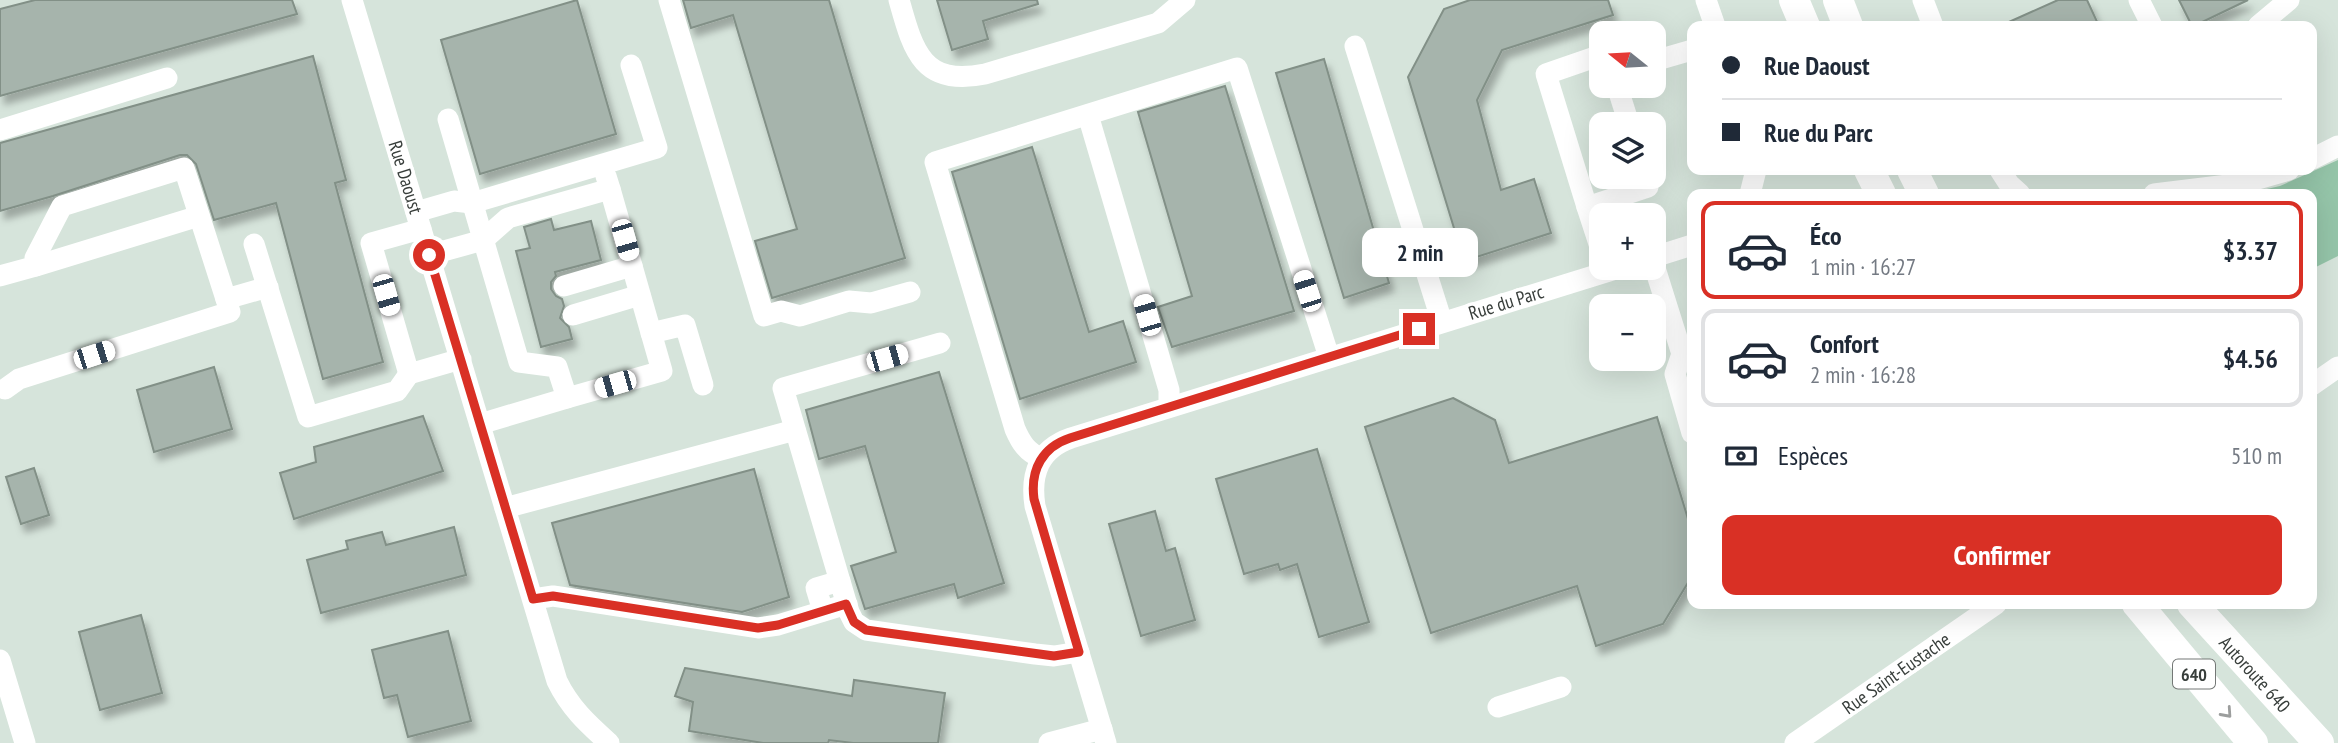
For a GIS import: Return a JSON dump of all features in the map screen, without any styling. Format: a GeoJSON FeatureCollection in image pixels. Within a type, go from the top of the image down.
{"type":"FeatureCollection","features":[{"type":"Feature","properties":{"kind":"highway"},"geometry":{"type":"LineString","coordinates":[[1794,0],[1803,21]]}},
{"type":"Feature","properties":{"kind":"highway"},"geometry":{"type":"LineString","coordinates":[[1838,0],[1846,21]]}},
{"type":"Feature","properties":{"kind":"highway","name":"640"},"geometry":{"type":"LineString","coordinates":[[2141,609],[2253,743]]}},
{"type":"Feature","properties":{"kind":"highway","name":"Autoroute 640"},"geometry":{"type":"LineString","coordinates":[[2197,609],[2319,743]]}},
{"type":"Feature","properties":{"kind":"highway"},"geometry":{"type":"LineString","coordinates":[[2279,700],[2336,743]]}},
{"type":"Feature","properties":{"kind":"street","name":"Rue Daoust"},"geometry":{"type":"LineString","coordinates":[[352,0],[557,681],[568,702],[609,742]]}},
{"type":"Feature","properties":{"kind":"street"},"geometry":{"type":"LineString","coordinates":[[669,0],[764,316],[781,311],[800,316],[849,301],[871,303],[910,292]]}},
{"type":"Feature","properties":{"kind":"street"},"geometry":{"type":"LineString","coordinates":[[899,0],[911,45],[920,57],[931,68],[958,78],[985,74],[1158,23],[1185,0]]}},
{"type":"Feature","properties":{"kind":"street"},"geometry":{"type":"LineString","coordinates":[[1706,0],[1713,21]]}},
{"type":"Feature","properties":{"kind":"street"},"geometry":{"type":"LineString","coordinates":[[1923,0],[1931,21]]}},
{"type":"Feature","properties":{"kind":"street"},"geometry":{"type":"LineString","coordinates":[[2139,0],[2150,21]]}},
{"type":"Feature","properties":{"kind":"street"},"geometry":{"type":"LineString","coordinates":[[2264,21],[2289,0]]}},
{"type":"Feature","properties":{"kind":"street"},"geometry":{"type":"LineString","coordinates":[[1355,46],[1441,322]]}},
{"type":"Feature","properties":{"kind":"street"},"geometry":{"type":"LineString","coordinates":[[1666,58],[1687,51]]}},
{"type":"Feature","properties":{"kind":"street"},"geometry":{"type":"LineString","coordinates":[[1589,59],[1546,74],[1589,212]]}},
{"type":"Feature","properties":{"kind":"street"},"geometry":{"type":"LineString","coordinates":[[409,374],[371,243],[454,201],[472,203],[657,148],[631,65]]}},
{"type":"Feature","properties":{"kind":"street"},"geometry":{"type":"LineString","coordinates":[[1049,743],[1104,736],[1035,506],[1033,478],[1041,458],[1028,450],[1015,429],[935,162],[1237,68],[1329,357]]}},
{"type":"Feature","properties":{"kind":"street"},"geometry":{"type":"LineString","coordinates":[[0,130],[167,78]]}},
{"type":"Feature","properties":{"kind":"street"},"geometry":{"type":"LineString","coordinates":[[1088,115],[1169,390],[1169,407]]}},
{"type":"Feature","properties":{"kind":"street"},"geometry":{"type":"LineString","coordinates":[[447,119],[519,362],[557,367],[567,398]]}},
{"type":"Feature","properties":{"kind":"street"},"geometry":{"type":"LineString","coordinates":[[2317,156],[2338,146]]}},
{"type":"Feature","properties":{"kind":"street"},"geometry":{"type":"LineString","coordinates":[[480,424],[662,371],[603,165]]}},
{"type":"Feature","properties":{"kind":"street"},"geometry":{"type":"LineString","coordinates":[[2,384],[230,312],[184,168],[62,205],[35,258],[36,266]]}},
{"type":"Feature","properties":{"kind":"street"},"geometry":{"type":"LineString","coordinates":[[2004,175],[2016,189]]}},
{"type":"Feature","properties":{"kind":"street"},"geometry":{"type":"LineString","coordinates":[[2195,189],[2244,183],[2272,175]]}},
{"type":"Feature","properties":{"kind":"street"},"geometry":{"type":"LineString","coordinates":[[429,255],[483,240],[508,218],[610,189]]}},
{"type":"Feature","properties":{"kind":"street"},"geometry":{"type":"LineString","coordinates":[[1587,206],[1642,189]]}},
{"type":"Feature","properties":{"kind":"street"},"geometry":{"type":"LineString","coordinates":[[0,276],[199,216]]}},
{"type":"Feature","properties":{"kind":"street"},"geometry":{"type":"LineString","coordinates":[[254,244],[308,417],[397,391],[409,374],[461,359]]}},
{"type":"Feature","properties":{"kind":"street"},"geometry":{"type":"LineString","coordinates":[[1666,253],[1687,247]]}},
{"type":"Feature","properties":{"kind":"street"},"geometry":{"type":"LineString","coordinates":[[564,286],[632,266]]}},
{"type":"Feature","properties":{"kind":"street","name":"Rue du Parc"},"geometry":{"type":"LineString","coordinates":[[1041,458],[1047,450],[1062,441],[1589,276]]}},
{"type":"Feature","properties":{"kind":"street"},"geometry":{"type":"LineString","coordinates":[[1659,280],[1682,354],[1675,373],[1687,415]]}},
{"type":"Feature","properties":{"kind":"street"},"geometry":{"type":"LineString","coordinates":[[226,299],[268,287]]}},
{"type":"Feature","properties":{"kind":"street"},"geometry":{"type":"LineString","coordinates":[[573,315],[640,295]]}},
{"type":"Feature","properties":{"kind":"street"},"geometry":{"type":"LineString","coordinates":[[651,332],[685,324],[703,385]]}},
{"type":"Feature","properties":{"kind":"street"},"geometry":{"type":"LineString","coordinates":[[940,342],[783,388],[846,604],[854,622],[866,630],[1035,654],[1054,656],[1079,652]]}},
{"type":"Feature","properties":{"kind":"street"},"geometry":{"type":"LineString","coordinates":[[2317,382],[2338,367]]}},
{"type":"Feature","properties":{"kind":"street"},"geometry":{"type":"LineString","coordinates":[[505,508],[795,430]]}},
{"type":"Feature","properties":{"kind":"street"},"geometry":{"type":"LineString","coordinates":[[823,611],[816,588],[840,581]]}},
{"type":"Feature","properties":{"kind":"street"},"geometry":{"type":"LineString","coordinates":[[533,599],[553,596],[758,628],[778,625],[846,604]]}},
{"type":"Feature","properties":{"kind":"street","name":"Rue Saint-Eustache"},"geometry":{"type":"LineString","coordinates":[[1795,743],[1989,609]]}},
{"type":"Feature","properties":{"kind":"street"},"geometry":{"type":"LineString","coordinates":[[0,660],[25,743]]}},
{"type":"Feature","properties":{"kind":"street"},"geometry":{"type":"LineString","coordinates":[[1498,707],[1561,687]]}},
{"type":"Feature","properties":{"kind":"green space"},"geometry":{"type":"Polygon","coordinates":[[[2338,160],[2338,256],[2317,266],[2317,189],[2267,189],[2305,175],[2317,175],[2317,169],[2338,160]]]}},
{"type":"Feature","properties":{"kind":"building"},"geometry":{"type":"Polygon","coordinates":[[[35,0],[292,0],[297,14],[0,96],[0,9],[35,0]]]}},
{"type":"Feature","properties":{"kind":"building"},"geometry":{"type":"Polygon","coordinates":[[[577,0],[616,134],[480,174],[441,40],[577,0]]]}},
{"type":"Feature","properties":{"kind":"building"},"geometry":{"type":"Polygon","coordinates":[[[683,0],[829,0],[905,258],[772,298],[755,241],[797,229],[733,15],[691,28],[683,0]]]}},
{"type":"Feature","properties":{"kind":"building"},"geometry":{"type":"Polygon","coordinates":[[[937,0],[1037,0],[1038,4],[983,21],[988,39],[952,50],[937,0]]]}},
{"type":"Feature","properties":{"kind":"building"},"geometry":{"type":"Polygon","coordinates":[[[1470,0],[1608,0],[1613,15],[1502,50],[1477,100],[1501,190],[1534,179],[1551,233],[1464,261],[1408,77],[1444,9],[1470,0]]]}},
{"type":"Feature","properties":{"kind":"building"},"geometry":{"type":"Polygon","coordinates":[[[2058,0],[2087,0],[2097,21],[2011,21],[2058,0]]]}},
{"type":"Feature","properties":{"kind":"building"},"geometry":{"type":"Polygon","coordinates":[[[2179,0],[2248,0],[2204,21],[2190,21],[2179,0]]]}},
{"type":"Feature","properties":{"kind":"building"},"geometry":{"type":"Polygon","coordinates":[[[313,56],[346,180],[335,183],[383,362],[323,379],[276,203],[214,220],[196,164],[187,155],[0,211],[0,143],[313,56]]]}},
{"type":"Feature","properties":{"kind":"building"},"geometry":{"type":"Polygon","coordinates":[[[1324,59],[1389,283],[1344,298],[1276,73],[1324,59]]]}},
{"type":"Feature","properties":{"kind":"building"},"geometry":{"type":"Polygon","coordinates":[[[1225,86],[1294,311],[1172,347],[1158,307],[1192,296],[1138,112],[1225,86]]]}},
{"type":"Feature","properties":{"kind":"building"},"geometry":{"type":"Polygon","coordinates":[[[1032,147],[1089,332],[1123,321],[1136,362],[1020,399],[952,172],[1032,147]]]}},
{"type":"Feature","properties":{"kind":"building"},"geometry":{"type":"Polygon","coordinates":[[[551,219],[554,230],[591,221],[601,260],[555,272],[551,289],[562,299],[564,306],[560,318],[569,327],[572,339],[541,347],[516,251],[530,248],[524,227],[551,219]]]}},
{"type":"Feature","properties":{"kind":"building"},"geometry":{"type":"Polygon","coordinates":[[[214,367],[232,429],[154,452],[137,390],[214,367]]]}},
{"type":"Feature","properties":{"kind":"building"},"geometry":{"type":"Polygon","coordinates":[[[939,372],[1004,583],[958,598],[954,584],[865,609],[851,566],[896,552],[865,446],[819,459],[806,410],[939,372]]]}},
{"type":"Feature","properties":{"kind":"building"},"geometry":{"type":"Polygon","coordinates":[[[1453,398],[1495,420],[1509,463],[1657,417],[1687,516],[1687,584],[1663,624],[1596,646],[1577,586],[1431,633],[1365,427],[1453,398]]]}},
{"type":"Feature","properties":{"kind":"building"},"geometry":{"type":"Polygon","coordinates":[[[423,416],[443,471],[294,519],[280,473],[316,462],[314,447],[423,416]]]}},
{"type":"Feature","properties":{"kind":"building"},"geometry":{"type":"Polygon","coordinates":[[[1317,449],[1369,622],[1319,637],[1297,564],[1280,570],[1278,564],[1244,574],[1216,479],[1317,449]]]}},
{"type":"Feature","properties":{"kind":"building"},"geometry":{"type":"Polygon","coordinates":[[[34,468],[49,515],[21,524],[6,477],[34,468]]]}},
{"type":"Feature","properties":{"kind":"building"},"geometry":{"type":"Polygon","coordinates":[[[754,469],[789,597],[742,612],[570,585],[552,523],[754,469]]]}},
{"type":"Feature","properties":{"kind":"building"},"geometry":{"type":"Polygon","coordinates":[[[1155,511],[1166,551],[1175,548],[1195,620],[1141,636],[1109,524],[1155,511]]]}},
{"type":"Feature","properties":{"kind":"building"},"geometry":{"type":"Polygon","coordinates":[[[454,527],[466,575],[321,613],[307,560],[348,549],[346,541],[382,532],[386,545],[454,527]]]}},
{"type":"Feature","properties":{"kind":"building"},"geometry":{"type":"Polygon","coordinates":[[[141,615],[162,693],[100,710],[79,632],[141,615]]]}},
{"type":"Feature","properties":{"kind":"building"},"geometry":{"type":"Polygon","coordinates":[[[448,631],[471,721],[408,737],[397,695],[384,698],[372,650],[448,631]]]}},
{"type":"Feature","properties":{"kind":"building"},"geometry":{"type":"Polygon","coordinates":[[[685,668],[852,696],[854,680],[945,693],[938,743],[853,743],[829,740],[828,743],[763,743],[689,731],[693,702],[675,696],[685,668]]]}},
{"type":"Feature","properties":{"kind":"route"},"geometry":{"type":"LineString","coordinates":[[429,255],[533,599],[553,596],[758,628],[778,625],[846,604],[854,622],[866,630],[1054,656],[1079,652],[1035,506],[1033,478],[1047,450],[1070,438],[1419,329]]}}]}
